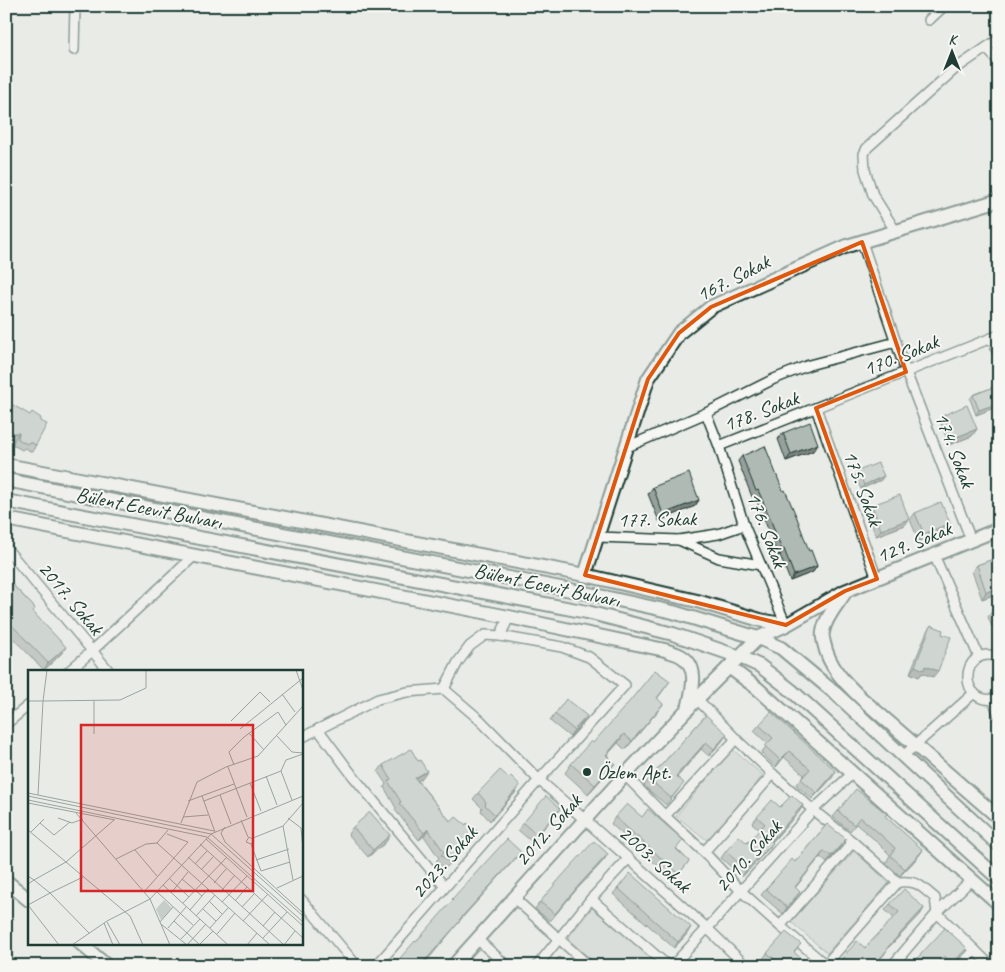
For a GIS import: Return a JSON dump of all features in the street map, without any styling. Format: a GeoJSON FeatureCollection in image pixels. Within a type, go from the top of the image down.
{"type":"FeatureCollection","features":[{"type":"Feature","properties":{"kind":"street"},"geometry":{"type":"LineString","coordinates":[[74,50],[75,6]]}},
{"type":"Feature","properties":{"kind":"street"},"geometry":{"type":"LineString","coordinates":[[928,20],[944,6]]}},
{"type":"Feature","properties":{"kind":"street"},"geometry":{"type":"LineString","coordinates":[[896,232],[873,195],[865,170],[864,154],[867,148],[955,69],[999,39]]}},
{"type":"Feature","properties":{"kind":"street"},"geometry":{"type":"LineString","coordinates":[[986,48],[999,62]]}},
{"type":"Feature","properties":{"kind":"street","name":"167. Sokak"},"geometry":{"type":"LineString","coordinates":[[585,575],[648,379],[679,333],[711,307],[847,246],[999,200]]}},
{"type":"Feature","properties":{"kind":"street","name":"174. Sokak"},"geometry":{"type":"LineString","coordinates":[[862,242],[906,372],[970,540]]}},
{"type":"Feature","properties":{"kind":"street"},"geometry":{"type":"LineString","coordinates":[[995,336],[999,356]]}},
{"type":"Feature","properties":{"kind":"street","name":"170. Sokak"},"geometry":{"type":"LineString","coordinates":[[816,408],[995,336]]}},
{"type":"Feature","properties":{"kind":"street"},"geometry":{"type":"LineString","coordinates":[[627,447],[706,413],[774,378],[809,365],[896,342]]}},
{"type":"Feature","properties":{"kind":"street","name":"178. Sokak"},"geometry":{"type":"LineString","coordinates":[[719,446],[816,408]]}},
{"type":"Feature","properties":{"kind":"street","name":"175. Sokak"},"geometry":{"type":"LineString","coordinates":[[816,408],[877,579]]}},
{"type":"Feature","properties":{"kind":"street","name":"176. Sokak"},"geometry":{"type":"LineString","coordinates":[[706,413],[719,446],[744,525],[786,625]]}},
{"type":"Feature","properties":{"kind":"street"},"geometry":{"type":"LineString","coordinates":[[6,465],[585,575],[697,601],[760,620],[786,625]]}},
{"type":"Feature","properties":{"kind":"street","name":"Bülent Ecevit Bulvarı"},"geometry":{"type":"LineString","coordinates":[[6,480],[595,595],[673,612],[758,638],[781,648],[834,693],[999,845]]}},
{"type":"Feature","properties":{"kind":"street","name":"Bülent Ecevit Bulvarı"},"geometry":{"type":"LineString","coordinates":[[6,501],[587,612],[673,634],[740,657],[760,666],[791,690],[999,879]]}},
{"type":"Feature","properties":{"kind":"street"},"geometry":{"type":"LineString","coordinates":[[6,519],[509,617],[665,650],[681,656],[688,663],[693,674],[694,683],[688,708]]}},
{"type":"Feature","properties":{"kind":"street","name":"177. Sokak"},"geometry":{"type":"LineString","coordinates":[[598,536],[679,540],[718,534],[744,525]]}},
{"type":"Feature","properties":{"kind":"street","name":"129. Sokak"},"geometry":{"type":"LineString","coordinates":[[786,625],[845,592],[999,529]]}},
{"type":"Feature","properties":{"kind":"street"},"geometry":{"type":"LineString","coordinates":[[679,540],[719,558],[761,565]]}},
{"type":"Feature","properties":{"kind":"street","name":"2017. Sokak"},"geometry":{"type":"LineString","coordinates":[[8,551],[108,670]]}},
{"type":"Feature","properties":{"kind":"street"},"geometry":{"type":"LineString","coordinates":[[70,670],[195,555]]}},
{"type":"Feature","properties":{"kind":"street"},"geometry":{"type":"LineString","coordinates":[[934,555],[979,657]]}},
{"type":"Feature","properties":{"kind":"street"},"geometry":{"type":"LineString","coordinates":[[845,592],[826,622],[822,633],[827,656],[838,674],[845,683],[915,746],[999,818]]}},
{"type":"Feature","properties":{"kind":"street"},"geometry":{"type":"LineString","coordinates":[[302,737],[378,699],[413,691],[444,689],[458,662],[470,646],[485,635],[500,636],[509,617]]}},
{"type":"Feature","properties":{"kind":"street","name":"2012. Sokak"},"geometry":{"type":"LineString","coordinates":[[453,966],[584,819],[688,708],[758,638],[786,625]]}},
{"type":"Feature","properties":{"kind":"street","name":"2023. Sokak"},"geometry":{"type":"LineString","coordinates":[[376,966],[625,685],[589,657],[562,647],[500,636]]}},
{"type":"Feature","properties":{"kind":"street"},"geometry":{"type":"LineString","coordinates":[[999,657],[989,655],[979,657],[971,664],[967,674],[968,684],[974,693],[982,698],[996,699],[999,716]]}},
{"type":"Feature","properties":{"kind":"street"},"geometry":{"type":"LineString","coordinates":[[729,667],[757,688],[999,904]]}},
{"type":"Feature","properties":{"kind":"street"},"geometry":{"type":"LineString","coordinates":[[834,693],[845,683]]}},
{"type":"Feature","properties":{"kind":"street","name":"2003. Sokak"},"geometry":{"type":"LineString","coordinates":[[444,689],[480,720],[539,780],[707,928],[743,965]]}},
{"type":"Feature","properties":{"kind":"street"},"geometry":{"type":"LineString","coordinates":[[902,757],[974,693]]}},
{"type":"Feature","properties":{"kind":"street"},"geometry":{"type":"LineString","coordinates":[[697,699],[773,774],[898,882]]}},
{"type":"Feature","properties":{"kind":"street"},"geometry":{"type":"LineString","coordinates":[[6,724],[28,706]]}},
{"type":"Feature","properties":{"kind":"street"},"geometry":{"type":"LineString","coordinates":[[318,729],[353,776],[445,887]]}},
{"type":"Feature","properties":{"kind":"street"},"geometry":{"type":"LineString","coordinates":[[665,816],[736,739]]}},
{"type":"Feature","properties":{"kind":"street","name":"2010. Sokak"},"geometry":{"type":"LineString","coordinates":[[672,966],[813,810],[853,773]]}},
{"type":"Feature","properties":{"kind":"street"},"geometry":{"type":"LineString","coordinates":[[704,852],[773,774]]}},
{"type":"Feature","properties":{"kind":"street"},"geometry":{"type":"LineString","coordinates":[[625,775],[741,891],[827,965],[898,882],[907,881],[918,883],[935,898],[937,913],[991,966]]}},
{"type":"Feature","properties":{"kind":"street"},"geometry":{"type":"LineString","coordinates":[[780,926],[853,842]]}},
{"type":"Feature","properties":{"kind":"street"},"geometry":{"type":"LineString","coordinates":[[537,966],[591,899],[628,859]]}},
{"type":"Feature","properties":{"kind":"street"},"geometry":{"type":"LineString","coordinates":[[892,966],[937,913],[971,880]]}},
{"type":"Feature","properties":{"kind":"street"},"geometry":{"type":"LineString","coordinates":[[9,888],[28,899]]}},
{"type":"Feature","properties":{"kind":"street"},"geometry":{"type":"LineString","coordinates":[[514,898],[589,966]]}},
{"type":"Feature","properties":{"kind":"street"},"geometry":{"type":"LineString","coordinates":[[591,899],[668,966]]}},
{"type":"Feature","properties":{"kind":"street"},"geometry":{"type":"LineString","coordinates":[[302,900],[357,966]]}},
{"type":"Feature","properties":{"kind":"street"},"geometry":{"type":"LineString","coordinates":[[477,939],[507,966]]}},
{"type":"Feature","properties":{"kind":"street"},"geometry":{"type":"LineString","coordinates":[[81,944],[107,966]]}},
{"type":"Feature","properties":{"kind":"street"},"geometry":{"type":"LineString","coordinates":[[960,966],[975,950]]}},
{"type":"Feature","properties":{"kind":"highlighted area"},"geometry":{"type":"Polygon","coordinates":[[[862,242],[906,372],[816,408],[877,579],[845,591],[786,625],[585,575],[648,379],[679,333],[711,307],[862,242]]]}},
{"type":"Feature","properties":{"kind":"shaded area"},"geometry":{"type":"Polygon","coordinates":[[[732,749],[763,775],[708,841],[676,816],[732,749]]]}},
{"type":"Feature","properties":{"kind":"shaded area"},"geometry":{"type":"Polygon","coordinates":[[[854,851],[889,883],[827,953],[791,922],[854,851]]]}},
{"type":"Feature","properties":{"kind":"shaded area"},"geometry":{"type":"Polygon","coordinates":[[[592,908],[660,965],[599,966],[567,939],[592,908]]]}},
{"type":"Feature","properties":{"kind":"building"},"geometry":{"type":"Polygon","coordinates":[[[999,385],[999,403],[979,410],[973,395],[999,385]]]}},
{"type":"Feature","properties":{"kind":"building"},"geometry":{"type":"Polygon","coordinates":[[[6,401],[30,415],[32,412],[41,418],[40,421],[47,424],[36,445],[29,442],[27,444],[18,439],[19,433],[6,433],[6,401]]]}},
{"type":"Feature","properties":{"kind":"building"},"geometry":{"type":"Polygon","coordinates":[[[967,405],[977,429],[954,438],[944,415],[967,405]]]}},
{"type":"Feature","properties":{"kind":"building"},"geometry":{"type":"Polygon","coordinates":[[[810,422],[818,444],[791,454],[783,433],[810,422]]]}},
{"type":"Feature","properties":{"kind":"building"},"geometry":{"type":"Polygon","coordinates":[[[765,446],[817,566],[794,575],[742,456],[765,446]]]}},
{"type":"Feature","properties":{"kind":"building"},"geometry":{"type":"Polygon","coordinates":[[[878,463],[884,476],[864,485],[858,471],[878,463]]]}},
{"type":"Feature","properties":{"kind":"building"},"geometry":{"type":"Polygon","coordinates":[[[689,473],[699,500],[663,514],[653,487],[689,473]]]}},
{"type":"Feature","properties":{"kind":"building"},"geometry":{"type":"Polygon","coordinates":[[[900,495],[909,519],[881,530],[872,505],[900,495]]]}},
{"type":"Feature","properties":{"kind":"building"},"geometry":{"type":"Polygon","coordinates":[[[941,502],[950,523],[924,534],[915,513],[941,502]]]}},
{"type":"Feature","properties":{"kind":"building"},"geometry":{"type":"Polygon","coordinates":[[[999,557],[999,588],[986,592],[977,565],[999,557]]]}},
{"type":"Feature","properties":{"kind":"building"},"geometry":{"type":"Polygon","coordinates":[[[6,578],[35,608],[32,611],[66,647],[48,663],[6,619],[6,578]]]}},
{"type":"Feature","properties":{"kind":"building"},"geometry":{"type":"Polygon","coordinates":[[[999,608],[999,619],[996,620],[993,610],[999,608]]]}},
{"type":"Feature","properties":{"kind":"building"},"geometry":{"type":"Polygon","coordinates":[[[931,625],[943,630],[942,634],[951,637],[938,671],[925,666],[924,670],[915,666],[931,625]]]}},
{"type":"Feature","properties":{"kind":"building"},"geometry":{"type":"Polygon","coordinates":[[[6,639],[13,643],[6,650],[6,639]]]}},
{"type":"Feature","properties":{"kind":"building"},"geometry":{"type":"Polygon","coordinates":[[[655,670],[670,681],[657,698],[663,704],[632,741],[624,734],[606,755],[615,763],[595,785],[571,764],[591,741],[593,743],[655,670]]]}},
{"type":"Feature","properties":{"kind":"building"},"geometry":{"type":"Polygon","coordinates":[[[566,699],[587,716],[574,730],[555,714],[566,699]]]}},
{"type":"Feature","properties":{"kind":"building"},"geometry":{"type":"Polygon","coordinates":[[[771,712],[836,771],[817,793],[801,779],[810,769],[789,751],[780,760],[765,746],[773,738],[759,725],[771,712]]]}},
{"type":"Feature","properties":{"kind":"building"},"geometry":{"type":"Polygon","coordinates":[[[706,715],[727,734],[714,749],[706,742],[676,776],[684,783],[671,798],[649,779],[706,715]]]}},
{"type":"Feature","properties":{"kind":"building"},"geometry":{"type":"Polygon","coordinates":[[[411,749],[427,771],[415,778],[451,822],[456,817],[478,832],[450,863],[441,855],[444,852],[428,829],[424,833],[399,803],[401,802],[388,781],[391,779],[383,765],[411,749]]]}},
{"type":"Feature","properties":{"kind":"building"},"geometry":{"type":"Polygon","coordinates":[[[500,770],[509,778],[511,776],[520,785],[495,815],[485,805],[486,802],[478,793],[500,770]]]}},
{"type":"Feature","properties":{"kind":"building"},"geometry":{"type":"Polygon","coordinates":[[[856,789],[887,814],[885,816],[923,850],[905,869],[891,856],[895,848],[880,834],[860,817],[854,825],[838,811],[856,789]]]}},
{"type":"Feature","properties":{"kind":"building"},"geometry":{"type":"Polygon","coordinates":[[[792,795],[803,805],[771,841],[773,843],[746,870],[726,851],[739,836],[747,843],[765,824],[757,817],[772,800],[780,807],[792,795]]]}},
{"type":"Feature","properties":{"kind":"building"},"geometry":{"type":"Polygon","coordinates":[[[546,796],[560,809],[537,835],[523,823],[546,796]]]}},
{"type":"Feature","properties":{"kind":"building"},"geometry":{"type":"Polygon","coordinates":[[[627,804],[642,817],[648,809],[683,840],[676,849],[689,861],[679,874],[615,817],[627,804]]]}},
{"type":"Feature","properties":{"kind":"building"},"geometry":{"type":"Polygon","coordinates":[[[370,812],[390,835],[373,850],[353,827],[370,812]]]}},
{"type":"Feature","properties":{"kind":"building"},"geometry":{"type":"Polygon","coordinates":[[[827,824],[846,839],[831,856],[824,851],[795,887],[800,892],[787,907],[766,889],[792,859],[795,862],[827,824]]]}},
{"type":"Feature","properties":{"kind":"building"},"geometry":{"type":"Polygon","coordinates":[[[507,839],[521,852],[430,955],[420,966],[393,966],[416,942],[507,839]]]}},
{"type":"Feature","properties":{"kind":"building"},"geometry":{"type":"Polygon","coordinates":[[[594,841],[608,854],[555,914],[540,902],[594,841]]]}},
{"type":"Feature","properties":{"kind":"building"},"geometry":{"type":"Polygon","coordinates":[[[630,873],[691,927],[678,942],[618,888],[630,873]]]}},
{"type":"Feature","properties":{"kind":"building"},"geometry":{"type":"Polygon","coordinates":[[[904,889],[924,908],[873,966],[853,966],[843,957],[857,941],[865,948],[899,912],[890,904],[904,889]]]}},
{"type":"Feature","properties":{"kind":"building"},"geometry":{"type":"Polygon","coordinates":[[[945,928],[967,948],[953,963],[944,956],[934,966],[910,966],[945,928]]]}},
{"type":"Feature","properties":{"kind":"building"},"geometry":{"type":"Polygon","coordinates":[[[786,932],[801,944],[794,952],[809,966],[783,966],[767,953],[786,932]]]}},
{"type":"Feature","properties":{"kind":"building"},"geometry":{"type":"Polygon","coordinates":[[[559,957],[569,966],[552,966],[559,957]]]}},
{"type":"Feature","properties":{"kind":"place","name":"Özlem Apt."},"geometry":{"type":"Point","coordinates":[587,772]}}]}
